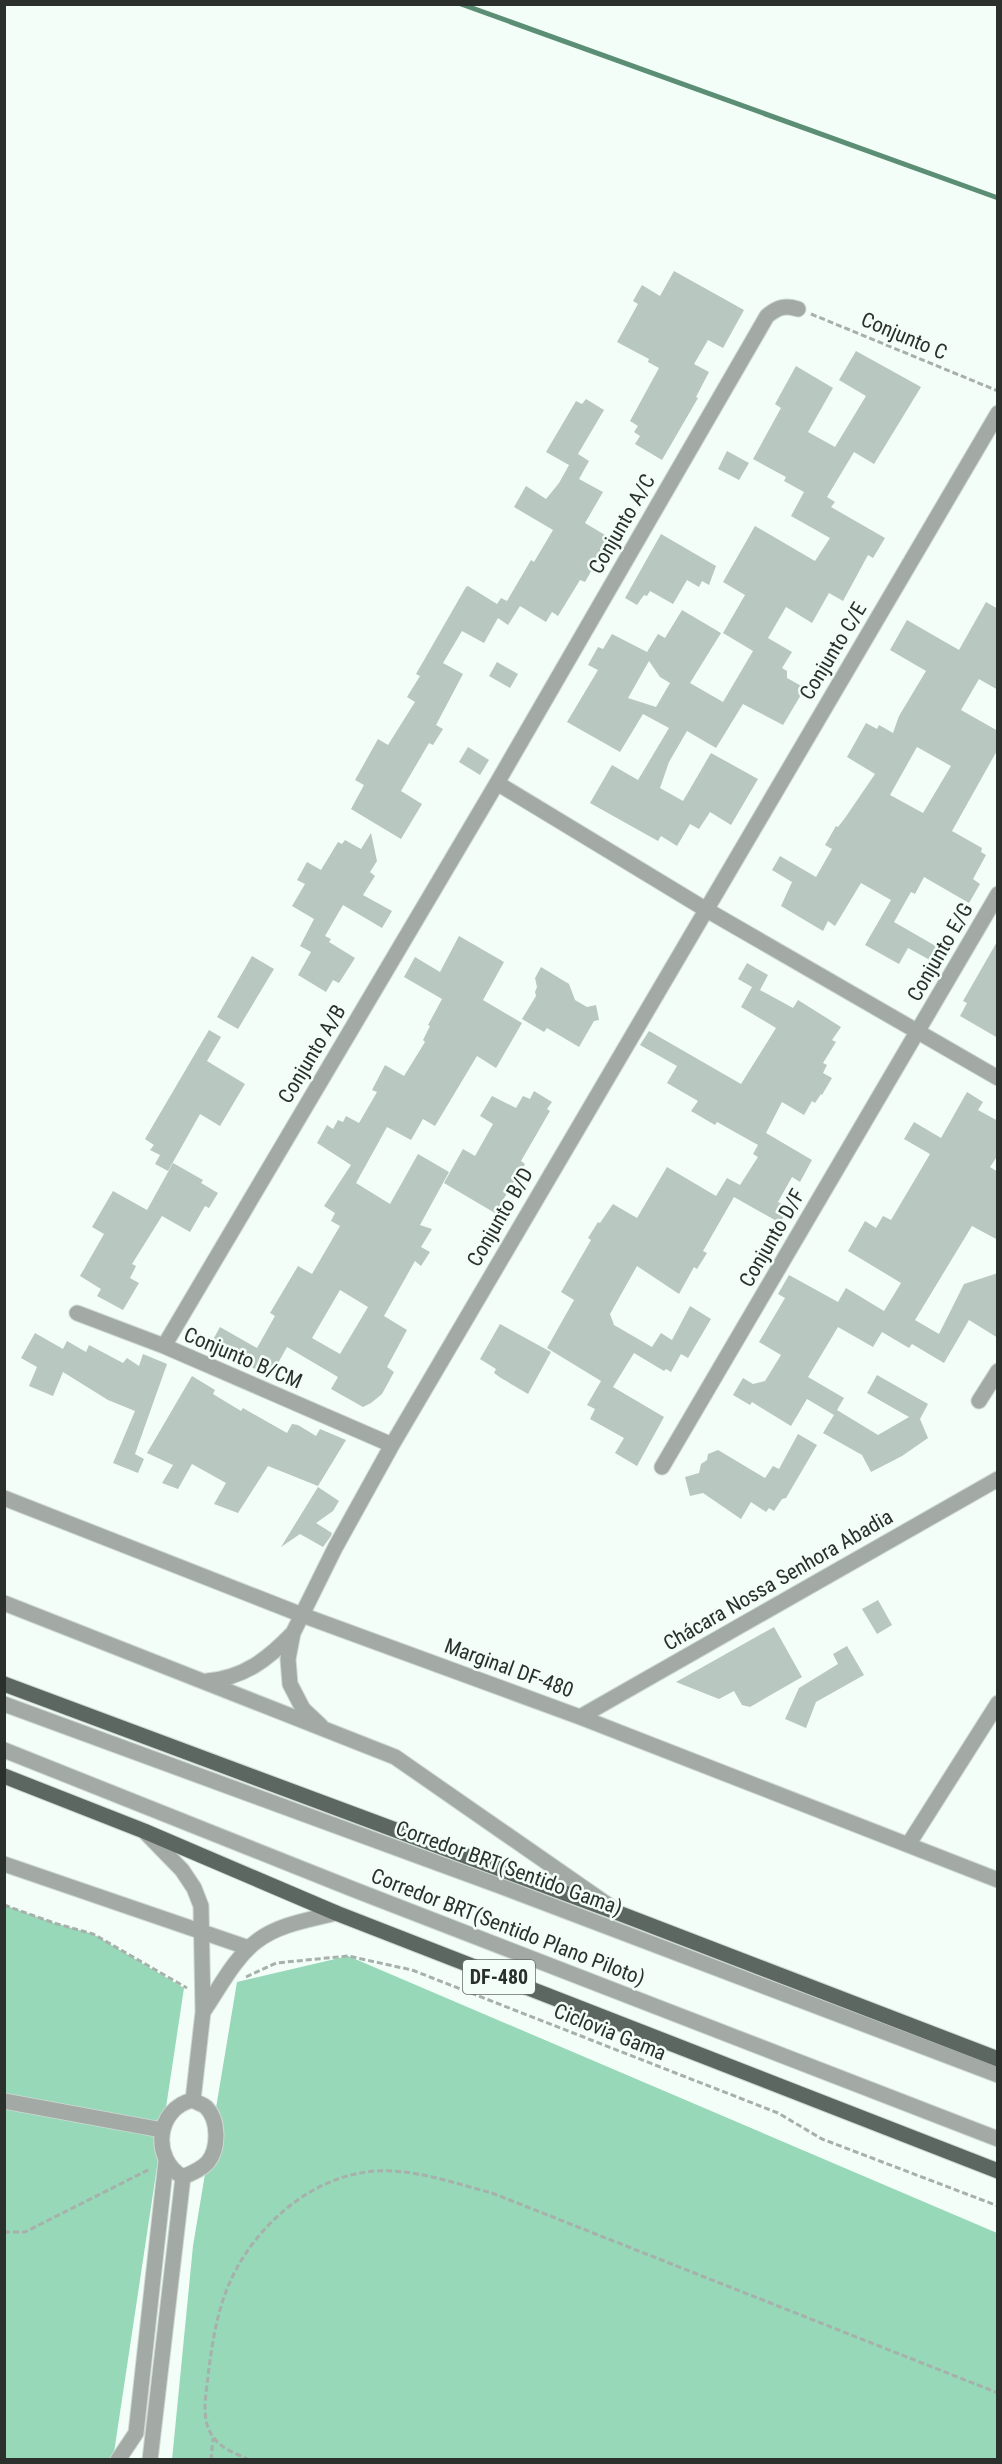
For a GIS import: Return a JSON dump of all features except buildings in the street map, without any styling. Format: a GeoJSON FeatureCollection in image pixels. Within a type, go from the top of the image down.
{"type":"FeatureCollection","features":[{"type":"Feature","properties":{"kind":"main road"},"geometry":{"type":"LineString","coordinates":[[4,1684],[621,1914],[998,2059]]}},
{"type":"Feature","properties":{"kind":"main road","name":"DF-480"},"geometry":{"type":"LineString","coordinates":[[4,1776],[144,1831],[336,1913],[998,2171]]}},
{"type":"Feature","properties":{"kind":"street","name":"Conjunto A/C"},"geometry":{"type":"LineString","coordinates":[[497,783],[767,316],[776,308],[787,305],[798,309]]}},
{"type":"Feature","properties":{"kind":"street","name":"Conjunto C/E"},"geometry":{"type":"LineString","coordinates":[[705,909],[998,413]]}},
{"type":"Feature","properties":{"kind":"street"},"geometry":{"type":"LineString","coordinates":[[497,783],[705,909],[998,1078]]}},
{"type":"Feature","properties":{"kind":"street","name":"Conjunto A/B"},"geometry":{"type":"LineString","coordinates":[[164,1346],[497,783]]}},
{"type":"Feature","properties":{"kind":"street","name":"Conjunto E/G"},"geometry":{"type":"LineString","coordinates":[[918,1030],[998,894]]}},
{"type":"Feature","properties":{"kind":"street","name":"Conjunto B/D"},"geometry":{"type":"LineString","coordinates":[[293,1633],[335,1548],[392,1444],[705,909]]}},
{"type":"Feature","properties":{"kind":"street","name":"Conjunto D/F"},"geometry":{"type":"LineString","coordinates":[[662,1467],[918,1030]]}},
{"type":"Feature","properties":{"kind":"street","name":"Conjunto B/CM"},"geometry":{"type":"LineString","coordinates":[[77,1313],[164,1346],[392,1444]]}},
{"type":"Feature","properties":{"kind":"street"},"geometry":{"type":"LineString","coordinates":[[979,1401],[998,1371]]}},
{"type":"Feature","properties":{"kind":"street","name":"Chácara Nossa Senhora Abadia"},"geometry":{"type":"LineString","coordinates":[[580,1717],[998,1479]]}},
{"type":"Feature","properties":{"kind":"street","name":"Marginal DF-480"},"geometry":{"type":"LineString","coordinates":[[4,1498],[302,1615],[580,1717],[998,1880]]}},
{"type":"Feature","properties":{"kind":"street"},"geometry":{"type":"LineString","coordinates":[[4,1603],[395,1757],[621,1914]]}},
{"type":"Feature","properties":{"kind":"street"},"geometry":{"type":"LineString","coordinates":[[202,1682],[232,1677],[254,1668],[293,1633]]}},
{"type":"Feature","properties":{"kind":"street"},"geometry":{"type":"LineString","coordinates":[[293,1633],[288,1659],[290,1684],[303,1709],[321,1726]]}},
{"type":"Feature","properties":{"kind":"street"},"geometry":{"type":"LineString","coordinates":[[908,1845],[998,1703]]}},
{"type":"Feature","properties":{"kind":"street","name":"Corredor BRT(Sentido Gama)"},"geometry":{"type":"LineString","coordinates":[[4,1704],[500,1886],[998,2075]]}},
{"type":"Feature","properties":{"kind":"street","name":"Corredor BRT(Sentido Plano Piloto)"},"geometry":{"type":"LineString","coordinates":[[4,1750],[366,1894],[998,2139]]}},
{"type":"Feature","properties":{"kind":"street"},"geometry":{"type":"LineString","coordinates":[[144,1831],[176,1863],[194,1888],[201,1906],[203,2012],[193,2100]]}},
{"type":"Feature","properties":{"kind":"street"},"geometry":{"type":"LineString","coordinates":[[4,1864],[249,1948]]}},
{"type":"Feature","properties":{"kind":"street"},"geometry":{"type":"LineString","coordinates":[[203,2012],[249,1948],[269,1934],[289,1925],[336,1913]]}},
{"type":"Feature","properties":{"kind":"street"},"geometry":{"type":"LineString","coordinates":[[193,2100],[205,2107],[215,2124],[215,2147],[208,2161],[183,2177],[175,2172],[166,2161],[161,2145],[162,2130],[173,2110],[193,2100]]}},
{"type":"Feature","properties":{"kind":"street"},"geometry":{"type":"LineString","coordinates":[[4,2101],[162,2130]]}},
{"type":"Feature","properties":{"kind":"street"},"geometry":{"type":"LineString","coordinates":[[118,2460],[136,2433],[166,2161]]}},
{"type":"Feature","properties":{"kind":"street"},"geometry":{"type":"LineString","coordinates":[[150,2460],[183,2177]]}},
{"type":"Feature","properties":{"kind":"path","name":"Conjunto C"},"geometry":{"type":"LineString","coordinates":[[798,309],[998,391]]}},
{"type":"Feature","properties":{"kind":"path"},"geometry":{"type":"LineString","coordinates":[[4,1905],[93,1934],[184,1988],[204,1987]]}},
{"type":"Feature","properties":{"kind":"path","name":"Ciclovia Gama"},"geometry":{"type":"LineString","coordinates":[[223,1984],[237,1982],[276,1963],[348,1956],[412,1970],[778,2113],[822,2139],[998,2206]]}},
{"type":"Feature","properties":{"kind":"path"},"geometry":{"type":"LineString","coordinates":[[4,2232],[25,2232],[166,2161]]}},
{"type":"Feature","properties":{"kind":"path"},"geometry":{"type":"LineString","coordinates":[[211,2460],[213,2438],[207,2424],[204,2407],[210,2358],[223,2300],[236,2269],[252,2244],[293,2203],[334,2181],[366,2172],[406,2173],[492,2193],[998,2393]]}},
{"type":"Feature","properties":{"kind":"path"},"geometry":{"type":"LineString","coordinates":[[213,2438],[249,2460]]}},
{"type":"Feature","properties":{"kind":"green space"},"geometry":{"type":"Polygon","coordinates":[[[4,1905],[93,1934],[184,1988],[113,2459],[5,2459],[4,1905]]]}},
{"type":"Feature","properties":{"kind":"green space"},"geometry":{"type":"Polygon","coordinates":[[[348,1956],[997,2233],[997,2459],[172,2460],[193,2246],[237,1982],[348,1956]]]}},
{"type":"Feature","properties":{"kind":"waterway"},"geometry":{"type":"LineString","coordinates":[[461,4],[998,198]]}}]}
